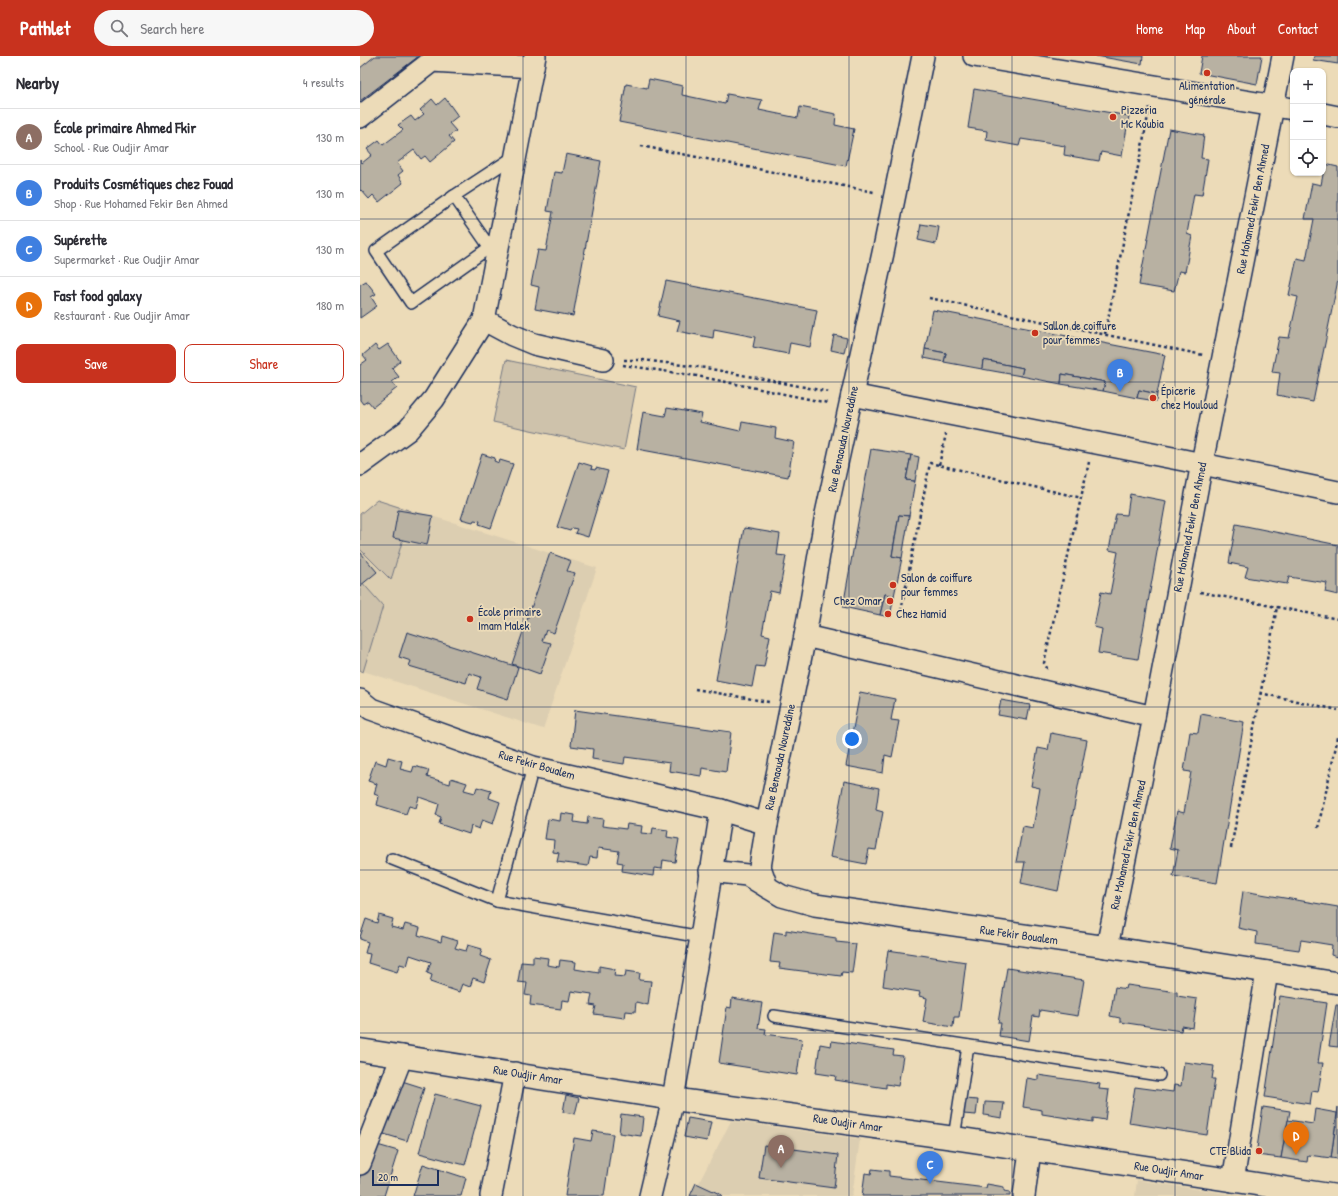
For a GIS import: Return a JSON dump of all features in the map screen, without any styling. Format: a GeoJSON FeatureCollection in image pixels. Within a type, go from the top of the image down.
{"type":"FeatureCollection","features":[{"type":"Feature","properties":{"kind":"street","name":"Rue Benaouda Noureddine"},"geometry":{"type":"LineString","coordinates":[[767,824],[805,636],[826,514],[923,56]]}},
{"type":"Feature","properties":{"kind":"street"},"geometry":{"type":"LineString","coordinates":[[974,56],[1283,108]]}},
{"type":"Feature","properties":{"kind":"street","name":"Rue Mohamed Fekir Ben Ahmed"},"geometry":{"type":"LineString","coordinates":[[1107,947],[1154,717],[1202,463],[1283,108],[1283,56]]}},
{"type":"Feature","properties":{"kind":"street"},"geometry":{"type":"LineString","coordinates":[[360,117],[432,61],[534,62],[516,155],[493,251],[484,320],[434,399],[408,430],[360,465]]}},
{"type":"Feature","properties":{"kind":"street"},"geometry":{"type":"LineString","coordinates":[[1326,115],[1338,117]]}},
{"type":"Feature","properties":{"kind":"street"},"geometry":{"type":"LineString","coordinates":[[484,320],[512,336],[534,344],[603,360]]}},
{"type":"Feature","properties":{"kind":"street"},"geometry":{"type":"LineString","coordinates":[[852,395],[1202,463],[1338,492]]}},
{"type":"Feature","properties":{"kind":"street"},"geometry":{"type":"LineString","coordinates":[[805,636],[1154,717]]}},
{"type":"Feature","properties":{"kind":"street","name":"Rue Fekir Boualem"},"geometry":{"type":"LineString","coordinates":[[360,700],[371,709],[533,767],[720,810],[767,824]]}},
{"type":"Feature","properties":{"kind":"street"},"geometry":{"type":"LineString","coordinates":[[650,1196],[673,1099],[701,937],[720,810]]}},
{"type":"Feature","properties":{"kind":"street"},"geometry":{"type":"LineString","coordinates":[[767,824],[760,867],[767,887]]}},
{"type":"Feature","properties":{"kind":"street","name":"Rue Fekir Boualem"},"geometry":{"type":"LineString","coordinates":[[710,871],[748,875],[782,896],[815,906],[1107,947],[1338,983]]}},
{"type":"Feature","properties":{"kind":"street"},"geometry":{"type":"LineString","coordinates":[[1233,1181],[1267,972]]}},
{"type":"Feature","properties":{"kind":"street","name":"Rue Oudjir Amar"},"geometry":{"type":"LineString","coordinates":[[360,1050],[515,1073],[673,1099],[954,1138],[1336,1196]]}},
{"type":"Feature","properties":{"kind":"street"},"geometry":{"type":"LineString","coordinates":[[360,1164],[402,1056]]}},
{"type":"Feature","properties":{"kind":"street"},"geometry":{"type":"LineString","coordinates":[[491,1196],[515,1073]]}},
{"type":"Feature","properties":{"kind":"street"},"geometry":{"type":"LineString","coordinates":[[1024,1196],[1030,1150]]}},
{"type":"Feature","properties":{"kind":"lane"},"geometry":{"type":"LineString","coordinates":[[454,196],[493,251],[411,303],[376,251],[454,196],[516,155]]}},
{"type":"Feature","properties":{"kind":"lane"},"geometry":{"type":"LineString","coordinates":[[497,901],[533,767]]}},
{"type":"Feature","properties":{"kind":"lane"},"geometry":{"type":"LineString","coordinates":[[392,859],[497,901],[701,937]]}},
{"type":"Feature","properties":{"kind":"lane"},"geometry":{"type":"LineString","coordinates":[[774,1016],[1159,1075]]}},
{"type":"Feature","properties":{"kind":"lane"},"geometry":{"type":"LineString","coordinates":[[954,1138],[968,1046]]}},
{"type":"Feature","properties":{"kind":"path"},"geometry":{"type":"LineString","coordinates":[[1105,334],[1151,100]]}},
{"type":"Feature","properties":{"kind":"path"},"geometry":{"type":"LineString","coordinates":[[641,146],[878,193]]}},
{"type":"Feature","properties":{"kind":"path"},"geometry":{"type":"LineString","coordinates":[[929,298],[1205,355],[1203,362]]}},
{"type":"Feature","properties":{"kind":"path"},"geometry":{"type":"LineString","coordinates":[[603,360],[643,360],[706,368],[831,392]]}},
{"type":"Feature","properties":{"kind":"path"},"geometry":{"type":"LineString","coordinates":[[603,360],[629,367],[697,376],[829,403]]}},
{"type":"Feature","properties":{"kind":"path"},"geometry":{"type":"LineString","coordinates":[[939,465],[951,414]]}},
{"type":"Feature","properties":{"kind":"path"},"geometry":{"type":"LineString","coordinates":[[1054,670],[1047,668],[1044,663],[1094,442]]}},
{"type":"Feature","properties":{"kind":"path"},"geometry":{"type":"LineString","coordinates":[[901,611],[930,463],[1082,498]]}},
{"type":"Feature","properties":{"kind":"path"},"geometry":{"type":"LineString","coordinates":[[1200,592],[1338,619]]}},
{"type":"Feature","properties":{"kind":"path"},"geometry":{"type":"LineString","coordinates":[[1231,848],[1277,607]]}},
{"type":"Feature","properties":{"kind":"path"},"geometry":{"type":"LineString","coordinates":[[695,689],[776,704]]}},
{"type":"Feature","properties":{"kind":"path"},"geometry":{"type":"LineString","coordinates":[[1260,694],[1338,710]]}},
{"type":"Feature","properties":{"kind":"path"},"geometry":{"type":"LineString","coordinates":[[1318,828],[1338,737]]}},
{"type":"Feature","properties":{"kind":"shaded area"},"geometry":{"type":"Polygon","coordinates":[[[506,360],[636,387],[624,450],[493,422],[506,360]]]}},
{"type":"Feature","properties":{"kind":"shaded area","name":"École primaire Imam Malek"},"geometry":{"type":"Polygon","coordinates":[[[377,500],[597,568],[543,729],[360,670],[360,514],[377,500]]]}},
{"type":"Feature","properties":{"kind":"shaded area"},"geometry":{"type":"Polygon","coordinates":[[[377,500],[411,511],[391,580],[360,549],[360,514],[377,500]]]}},
{"type":"Feature","properties":{"kind":"shaded area"},"geometry":{"type":"Polygon","coordinates":[[[360,580],[383,606],[363,672],[360,670],[360,580]]]}},
{"type":"Feature","properties":{"kind":"shaded area"},"geometry":{"type":"Polygon","coordinates":[[[731,1121],[860,1139],[852,1196],[692,1196],[731,1121]]]}},
{"type":"Feature","properties":{"kind":"shaded area"},"geometry":{"type":"Polygon","coordinates":[[[1137,1180],[1242,1196],[1135,1196],[1137,1180]]]}},
{"type":"Feature","properties":{"kind":"building"},"geometry":{"type":"Polygon","coordinates":[[[375,56],[419,56],[360,101],[360,68],[375,56]]]}},
{"type":"Feature","properties":{"kind":"building"},"geometry":{"type":"Polygon","coordinates":[[[1096,56],[1143,56],[1142,64],[1096,56]]]}},
{"type":"Feature","properties":{"kind":"building"},"geometry":{"type":"Polygon","coordinates":[[[1202,56],[1262,56],[1257,84],[1199,73],[1202,56]]]}},
{"type":"Feature","properties":{"kind":"building"},"geometry":{"type":"Polygon","coordinates":[[[1314,56],[1338,56],[1338,64],[1313,60],[1314,56]]]}},
{"type":"Feature","properties":{"kind":"building"},"geometry":{"type":"Polygon","coordinates":[[[649,79],[683,86],[682,95],[725,104],[727,94],[762,100],[759,110],[798,118],[800,107],[836,114],[835,125],[854,129],[846,166],[619,122],[626,84],[647,88],[649,79]]]}},
{"type":"Feature","properties":{"kind":"building"},"geometry":{"type":"Polygon","coordinates":[[[974,89],[1129,116],[1122,156],[1101,152],[1099,161],[1064,155],[1065,146],[1021,139],[1019,146],[986,140],[987,131],[968,128],[974,89]]]}},
{"type":"Feature","properties":{"kind":"building"},"geometry":{"type":"Polygon","coordinates":[[[445,98],[458,116],[449,123],[456,131],[449,136],[454,142],[430,162],[425,156],[421,159],[414,150],[397,163],[403,171],[398,175],[403,183],[379,202],[373,195],[369,199],[361,190],[360,191],[360,160],[362,163],[372,155],[367,149],[379,140],[383,145],[403,130],[398,125],[411,116],[415,121],[424,114],[420,110],[432,99],[437,105],[445,98]]]}},
{"type":"Feature","properties":{"kind":"building"},"geometry":{"type":"Polygon","coordinates":[[[1169,129],[1204,135],[1201,158],[1208,159],[1202,195],[1194,194],[1187,234],[1192,236],[1185,272],[1179,271],[1174,291],[1139,285],[1169,129]]]}},
{"type":"Feature","properties":{"kind":"building"},"geometry":{"type":"Polygon","coordinates":[[[566,154],[601,161],[573,316],[535,309],[539,287],[531,285],[538,250],[546,251],[553,212],[547,211],[554,172],[562,173],[566,154]]]}},
{"type":"Feature","properties":{"kind":"building"},"geometry":{"type":"Polygon","coordinates":[[[1326,164],[1338,167],[1338,280],[1313,402],[1277,395],[1280,373],[1272,372],[1279,337],[1289,338],[1298,297],[1289,295],[1297,258],[1306,260],[1314,219],[1305,219],[1312,183],[1321,185],[1323,176],[1326,176],[1326,164]]]}},
{"type":"Feature","properties":{"kind":"building"},"geometry":{"type":"Polygon","coordinates":[[[921,224],[939,227],[936,244],[918,240],[921,224]]]}},
{"type":"Feature","properties":{"kind":"building"},"geometry":{"type":"Polygon","coordinates":[[[366,281],[376,294],[371,297],[377,306],[360,318],[360,283],[361,284],[366,281]]]}},
{"type":"Feature","properties":{"kind":"building"},"geometry":{"type":"Polygon","coordinates":[[[666,281],[817,310],[810,347],[790,343],[788,354],[753,347],[755,337],[714,329],[713,338],[677,331],[680,321],[658,316],[666,281]]]}},
{"type":"Feature","properties":{"kind":"building"},"geometry":{"type":"Polygon","coordinates":[[[933,310],[1165,355],[1157,394],[1139,390],[1137,398],[1103,391],[1105,382],[1062,374],[1061,384],[1021,376],[1023,368],[983,360],[982,369],[944,362],[946,353],[925,349],[933,310]]]}},
{"type":"Feature","properties":{"kind":"building"},"geometry":{"type":"Polygon","coordinates":[[[834,335],[847,338],[844,353],[831,350],[834,335]]]}},
{"type":"Feature","properties":{"kind":"building"},"geometry":{"type":"Polygon","coordinates":[[[388,344],[400,361],[392,368],[399,377],[392,382],[397,388],[373,407],[368,401],[363,404],[360,400],[360,365],[367,360],[363,355],[375,345],[379,350],[388,344]]]}},
{"type":"Feature","properties":{"kind":"building"},"geometry":{"type":"Polygon","coordinates":[[[925,349],[946,353],[944,362],[924,358],[925,349]]]}},
{"type":"Feature","properties":{"kind":"building"},"geometry":{"type":"Polygon","coordinates":[[[983,360],[1023,368],[1021,376],[982,369],[983,360]]]}},
{"type":"Feature","properties":{"kind":"building"},"geometry":{"type":"Polygon","coordinates":[[[1062,374],[1105,382],[1103,391],[1061,384],[1062,374]]]}},
{"type":"Feature","properties":{"kind":"building"},"geometry":{"type":"Polygon","coordinates":[[[1139,390],[1157,394],[1156,401],[1137,398],[1139,390]]]}},
{"type":"Feature","properties":{"kind":"building"},"geometry":{"type":"Polygon","coordinates":[[[667,408],[702,414],[700,422],[740,431],[742,422],[776,428],[775,438],[794,442],[788,477],[637,449],[643,412],[665,416],[667,408]]]}},
{"type":"Feature","properties":{"kind":"building"},"geometry":{"type":"Polygon","coordinates":[[[871,449],[911,455],[906,480],[915,481],[909,516],[899,515],[892,556],[902,558],[894,596],[885,594],[880,615],[843,607],[871,449]]]}},
{"type":"Feature","properties":{"kind":"building"},"geometry":{"type":"Polygon","coordinates":[[[482,454],[495,458],[494,461],[499,463],[500,460],[513,464],[491,528],[479,524],[480,521],[474,520],[473,522],[461,519],[482,454]]]}},
{"type":"Feature","properties":{"kind":"building"},"geometry":{"type":"Polygon","coordinates":[[[911,455],[919,457],[915,481],[906,480],[911,455]]]}},
{"type":"Feature","properties":{"kind":"building"},"geometry":{"type":"Polygon","coordinates":[[[579,462],[592,466],[591,469],[595,470],[596,468],[608,471],[588,537],[575,533],[577,529],[572,528],[570,531],[557,527],[579,462]]]}},
{"type":"Feature","properties":{"kind":"building"},"geometry":{"type":"Polygon","coordinates":[[[1130,494],[1166,501],[1138,659],[1098,653],[1102,629],[1094,627],[1101,592],[1110,594],[1118,552],[1109,550],[1116,514],[1127,515],[1130,494]]]}},
{"type":"Feature","properties":{"kind":"building"},"geometry":{"type":"Polygon","coordinates":[[[398,510],[433,516],[427,545],[393,538],[398,510]]]}},
{"type":"Feature","properties":{"kind":"building"},"geometry":{"type":"Polygon","coordinates":[[[899,515],[909,516],[902,558],[892,556],[899,515]]]}},
{"type":"Feature","properties":{"kind":"building"},"geometry":{"type":"Polygon","coordinates":[[[1236,524],[1338,545],[1338,595],[1325,592],[1327,583],[1289,577],[1287,584],[1245,577],[1248,567],[1229,563],[1236,524]]]}},
{"type":"Feature","properties":{"kind":"building"},"geometry":{"type":"Polygon","coordinates":[[[744,528],[780,534],[777,555],[786,556],[779,593],[770,591],[762,634],[770,636],[764,667],[756,666],[752,687],[716,680],[744,528]]]}},
{"type":"Feature","properties":{"kind":"building"},"geometry":{"type":"Polygon","coordinates":[[[360,552],[377,572],[360,586],[360,552]]]}},
{"type":"Feature","properties":{"kind":"building"},"geometry":{"type":"Polygon","coordinates":[[[550,553],[571,561],[567,571],[575,573],[554,633],[546,630],[542,641],[551,643],[540,674],[512,664],[550,553]]]}},
{"type":"Feature","properties":{"kind":"building"},"geometry":{"type":"Polygon","coordinates":[[[885,594],[894,596],[890,617],[880,615],[885,594]]]}},
{"type":"Feature","properties":{"kind":"building"},"geometry":{"type":"Polygon","coordinates":[[[407,632],[518,667],[508,699],[477,689],[481,677],[469,673],[466,683],[409,666],[411,661],[399,657],[407,632]]]}},
{"type":"Feature","properties":{"kind":"building"},"geometry":{"type":"Polygon","coordinates":[[[860,692],[895,699],[891,720],[899,721],[892,757],[885,755],[883,773],[846,766],[860,692]]]}},
{"type":"Feature","properties":{"kind":"building"},"geometry":{"type":"Polygon","coordinates":[[[1001,700],[1030,705],[1027,720],[998,715],[1001,700]]]}},
{"type":"Feature","properties":{"kind":"building"},"geometry":{"type":"Polygon","coordinates":[[[575,710],[731,732],[726,772],[702,768],[701,776],[669,771],[670,763],[625,757],[624,764],[592,759],[593,749],[571,746],[575,710]]]}},
{"type":"Feature","properties":{"kind":"building"},"geometry":{"type":"Polygon","coordinates":[[[1201,714],[1244,722],[1217,883],[1173,876],[1178,850],[1170,848],[1177,811],[1184,813],[1191,772],[1184,771],[1190,732],[1198,733],[1201,714]]]}},
{"type":"Feature","properties":{"kind":"building"},"geometry":{"type":"Polygon","coordinates":[[[1051,733],[1087,740],[1058,891],[1021,883],[1025,862],[1016,862],[1023,826],[1033,828],[1040,788],[1031,786],[1038,748],[1048,750],[1051,733]]]}},
{"type":"Feature","properties":{"kind":"building"},"geometry":{"type":"Polygon","coordinates":[[[388,757],[402,761],[400,769],[412,772],[414,766],[429,770],[427,777],[450,784],[451,778],[467,783],[464,790],[475,793],[477,787],[491,791],[489,798],[500,802],[493,824],[482,820],[479,829],[471,826],[469,834],[439,824],[441,817],[436,815],[439,804],[419,797],[416,808],[409,806],[406,814],[377,805],[379,796],[374,794],[377,784],[368,781],[375,761],[386,765],[388,757]]]}},
{"type":"Feature","properties":{"kind":"building"},"geometry":{"type":"Polygon","coordinates":[[[844,781],[879,788],[876,810],[883,812],[876,850],[869,849],[866,864],[830,857],[844,781]]]}},
{"type":"Feature","properties":{"kind":"building"},"geometry":{"type":"Polygon","coordinates":[[[561,813],[575,815],[574,822],[587,824],[588,817],[603,819],[602,826],[626,829],[627,824],[642,826],[641,833],[652,834],[653,828],[668,830],[667,837],[679,839],[675,862],[663,860],[662,869],[654,868],[653,876],[622,871],[623,863],[617,862],[619,851],[598,848],[597,858],[590,857],[588,866],[557,862],[559,853],[553,852],[554,840],[545,839],[548,819],[560,821],[561,813]]]}},
{"type":"Feature","properties":{"kind":"building"},"geometry":{"type":"Polygon","coordinates":[[[1243,891],[1338,907],[1338,957],[1331,955],[1332,945],[1301,940],[1299,950],[1256,944],[1257,932],[1238,928],[1243,891]]]}},
{"type":"Feature","properties":{"kind":"building"},"geometry":{"type":"Polygon","coordinates":[[[379,915],[393,919],[391,927],[403,930],[405,924],[420,928],[418,935],[441,942],[442,936],[458,941],[455,948],[466,951],[468,945],[482,949],[480,956],[491,960],[484,982],[473,978],[470,987],[462,984],[459,992],[430,982],[432,975],[427,973],[431,962],[410,955],[407,966],[400,964],[397,972],[368,963],[370,954],[365,953],[368,942],[360,939],[360,937],[366,919],[377,923],[379,915]]]}},
{"type":"Feature","properties":{"kind":"building"},"geometry":{"type":"Polygon","coordinates":[[[786,930],[836,938],[836,942],[856,944],[852,973],[842,972],[841,976],[779,968],[780,963],[770,962],[774,932],[786,934],[786,930]]]}},
{"type":"Feature","properties":{"kind":"building"},"geometry":{"type":"Polygon","coordinates":[[[888,950],[966,962],[959,1017],[954,1017],[953,1027],[923,1022],[927,998],[919,996],[920,992],[883,986],[888,950]]]}},
{"type":"Feature","properties":{"kind":"building"},"geometry":{"type":"Polygon","coordinates":[[[533,956],[548,958],[547,965],[559,967],[560,960],[576,962],[575,969],[599,973],[599,966],[615,969],[614,976],[625,977],[626,971],[640,973],[639,980],[651,981],[648,1005],[636,1002],[635,1012],[626,1011],[625,1018],[594,1014],[596,1006],[590,1005],[592,994],[571,991],[569,1001],[562,1000],[561,1009],[530,1005],[531,996],[525,995],[527,983],[518,982],[521,962],[533,963],[533,956]]]}},
{"type":"Feature","properties":{"kind":"building"},"geometry":{"type":"Polygon","coordinates":[[[1007,968],[1084,980],[1078,1016],[1040,1010],[1039,1017],[1033,1016],[1029,1041],[999,1036],[1001,1023],[998,1023],[1007,968]]]}},
{"type":"Feature","properties":{"kind":"building"},"geometry":{"type":"Polygon","coordinates":[[[1127,985],[1177,992],[1177,996],[1197,999],[1193,1028],[1182,1026],[1181,1031],[1120,1022],[1120,1018],[1110,1016],[1115,987],[1126,989],[1127,985]]]}},
{"type":"Feature","properties":{"kind":"building"},"geometry":{"type":"Polygon","coordinates":[[[1280,996],[1327,1003],[1318,1063],[1323,1063],[1318,1092],[1312,1091],[1310,1104],[1265,1097],[1280,996]]]}},
{"type":"Feature","properties":{"kind":"building"},"geometry":{"type":"Polygon","coordinates":[[[732,998],[762,1003],[758,1028],[766,1029],[765,1034],[802,1039],[797,1075],[719,1063],[727,1007],[731,1008],[732,998]]]}},
{"type":"Feature","properties":{"kind":"building"},"geometry":{"type":"Polygon","coordinates":[[[1336,1005],[1338,1005],[1338,1047],[1329,1046],[1336,1005]]]}},
{"type":"Feature","properties":{"kind":"building"},"geometry":{"type":"Polygon","coordinates":[[[832,1041],[894,1050],[893,1055],[903,1056],[898,1086],[886,1084],[886,1088],[835,1080],[836,1076],[816,1073],[820,1044],[831,1046],[832,1041]]]}},
{"type":"Feature","properties":{"kind":"building"},"geometry":{"type":"Polygon","coordinates":[[[1184,1062],[1214,1066],[1212,1079],[1215,1079],[1207,1135],[1129,1123],[1135,1087],[1173,1092],[1174,1085],[1181,1086],[1184,1062]]]}},
{"type":"Feature","properties":{"kind":"building"},"geometry":{"type":"Polygon","coordinates":[[[380,1074],[424,1088],[407,1141],[364,1128],[380,1074]]]}},
{"type":"Feature","properties":{"kind":"building"},"geometry":{"type":"Polygon","coordinates":[[[1038,1075],[1100,1084],[1099,1089],[1109,1090],[1105,1120],[1093,1118],[1093,1122],[1042,1114],[1042,1110],[1023,1107],[1027,1078],[1038,1080],[1038,1075]]]}},
{"type":"Feature","properties":{"kind":"building"},"geometry":{"type":"Polygon","coordinates":[[[435,1094],[481,1106],[465,1165],[419,1153],[435,1094]]]}},
{"type":"Feature","properties":{"kind":"building"},"geometry":{"type":"Polygon","coordinates":[[[566,1095],[579,1098],[575,1114],[563,1112],[566,1095]]]}},
{"type":"Feature","properties":{"kind":"building"},"geometry":{"type":"Polygon","coordinates":[[[964,1099],[978,1100],[976,1115],[963,1114],[964,1099]]]}},
{"type":"Feature","properties":{"kind":"building"},"geometry":{"type":"Polygon","coordinates":[[[985,1102],[1004,1103],[1002,1118],[984,1115],[985,1102]]]}},
{"type":"Feature","properties":{"kind":"building"},"geometry":{"type":"Polygon","coordinates":[[[1263,1107],[1290,1111],[1281,1158],[1256,1155],[1263,1107]]]}},
{"type":"Feature","properties":{"kind":"building"},"geometry":{"type":"Polygon","coordinates":[[[1338,1107],[1338,1159],[1331,1158],[1338,1107]]]}},
{"type":"Feature","properties":{"kind":"building"},"geometry":{"type":"Polygon","coordinates":[[[1315,1109],[1337,1113],[1331,1158],[1308,1155],[1307,1162],[1281,1158],[1288,1120],[1313,1124],[1315,1109]]]}},
{"type":"Feature","properties":{"kind":"building"},"geometry":{"type":"Polygon","coordinates":[[[621,1114],[643,1117],[641,1136],[619,1133],[621,1114]]]}},
{"type":"Feature","properties":{"kind":"building"},"geometry":{"type":"Polygon","coordinates":[[[688,1118],[711,1122],[707,1141],[684,1137],[688,1118]]]}},
{"type":"Feature","properties":{"kind":"building"},"geometry":{"type":"Polygon","coordinates":[[[593,1131],[613,1134],[604,1196],[565,1196],[574,1138],[591,1141],[593,1131]]]}},
{"type":"Feature","properties":{"kind":"building"},"geometry":{"type":"Polygon","coordinates":[[[360,1140],[398,1151],[384,1196],[360,1195],[360,1140]]]}},
{"type":"Feature","properties":{"kind":"building"},"geometry":{"type":"Polygon","coordinates":[[[764,1145],[838,1155],[834,1188],[759,1178],[764,1145]]]}},
{"type":"Feature","properties":{"kind":"building"},"geometry":{"type":"Polygon","coordinates":[[[423,1164],[466,1178],[461,1196],[413,1196],[423,1164]]]}},
{"type":"Feature","properties":{"kind":"building"},"geometry":{"type":"Polygon","coordinates":[[[872,1169],[889,1171],[889,1176],[986,1188],[987,1184],[1004,1187],[1004,1191],[1010,1192],[1010,1196],[862,1196],[865,1173],[871,1174],[872,1169]]]}},
{"type":"Feature","properties":{"kind":"building"},"geometry":{"type":"Polygon","coordinates":[[[696,1183],[722,1195],[722,1196],[690,1196],[696,1183]]]}},
{"type":"Feature","properties":{"kind":"place","name":"Alimentation générale"},"geometry":{"type":"Point","coordinates":[1207,73]}},
{"type":"Feature","properties":{"kind":"place","name":"Pizzeria Mc Koubia"},"geometry":{"type":"Point","coordinates":[1113,117]}},
{"type":"Feature","properties":{"kind":"place","name":"Sallon de coiffure pour femmes"},"geometry":{"type":"Point","coordinates":[1035,333]}},
{"type":"Feature","properties":{"kind":"place","name":"Produits Cosmétiques chez Fouad"},"geometry":{"type":"Point","coordinates":[1120,392]}},
{"type":"Feature","properties":{"kind":"place","name":"Épicerie chez Mouloud"},"geometry":{"type":"Point","coordinates":[1153,398]}},
{"type":"Feature","properties":{"kind":"place","name":"Salon de coiffure pour femmes"},"geometry":{"type":"Point","coordinates":[893,585]}},
{"type":"Feature","properties":{"kind":"place","name":"Chez Omar"},"geometry":{"type":"Point","coordinates":[890,601]}},
{"type":"Feature","properties":{"kind":"place","name":"Chez Hamid"},"geometry":{"type":"Point","coordinates":[888,614]}},
{"type":"Feature","properties":{"kind":"place","name":"École primaire Imam Malek"},"geometry":{"type":"Point","coordinates":[470,619]}},
{"type":"Feature","properties":{"kind":"place","name":"CTE Blida"},"geometry":{"type":"Point","coordinates":[1259,1151]}},
{"type":"Feature","properties":{"kind":"place","name":"Fast food galaxy"},"geometry":{"type":"Point","coordinates":[1296,1155]}},
{"type":"Feature","properties":{"kind":"place","name":"École primaire Ahmed Fkir"},"geometry":{"type":"Point","coordinates":[781,1168]}},
{"type":"Feature","properties":{"kind":"place","name":"Supérette"},"geometry":{"type":"Point","coordinates":[930,1184]}}]}
